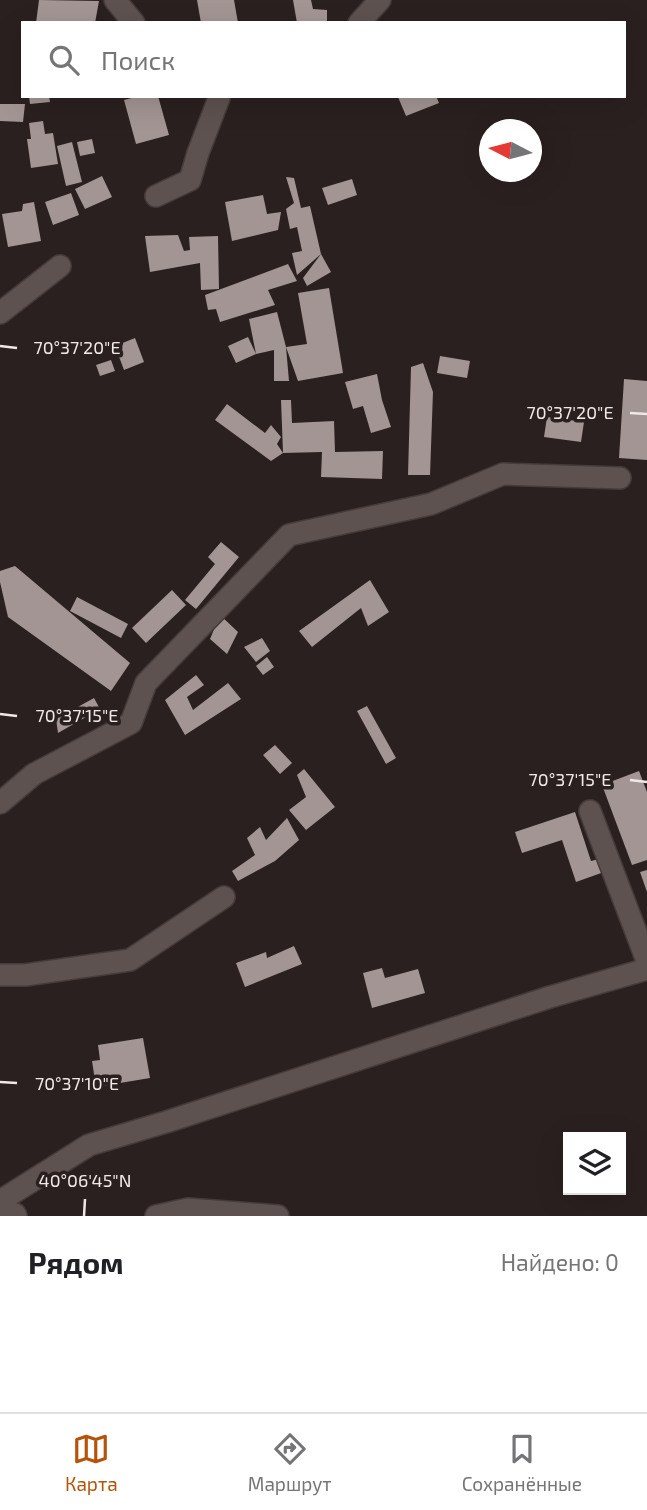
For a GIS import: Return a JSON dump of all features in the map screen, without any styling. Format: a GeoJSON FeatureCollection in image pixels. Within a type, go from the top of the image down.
{"type":"FeatureCollection","features":[{"type":"Feature","properties":{"kind":"street"},"geometry":{"type":"LineString","coordinates":[[115,0],[133,21]]}},
{"type":"Feature","properties":{"kind":"street"},"geometry":{"type":"LineString","coordinates":[[361,21],[380,0]]}},
{"type":"Feature","properties":{"kind":"street"},"geometry":{"type":"LineString","coordinates":[[156,196],[190,180],[219,98]]}},
{"type":"Feature","properties":{"kind":"street"},"geometry":{"type":"LineString","coordinates":[[0,313],[60,266]]}},
{"type":"Feature","properties":{"kind":"street"},"geometry":{"type":"LineString","coordinates":[[0,803],[34,774],[131,723],[145,683],[289,535],[431,505],[503,474],[620,478]]}},
{"type":"Feature","properties":{"kind":"street"},"geometry":{"type":"LineString","coordinates":[[590,811],[647,961]]}},
{"type":"Feature","properties":{"kind":"street"},"geometry":{"type":"LineString","coordinates":[[0,975],[24,975],[130,960],[224,898]]}},
{"type":"Feature","properties":{"kind":"street"},"geometry":{"type":"LineString","coordinates":[[0,1200],[89,1144],[166,1122],[550,997],[647,969]]}},
{"type":"Feature","properties":{"kind":"street"},"geometry":{"type":"LineString","coordinates":[[0,1209],[16,1216]]}},
{"type":"Feature","properties":{"kind":"street"},"geometry":{"type":"LineString","coordinates":[[156,1216],[188,1209],[278,1216]]}},
{"type":"Feature","properties":{"kind":"building"},"geometry":{"type":"Polygon","coordinates":[[[39,0],[99,1],[95,21],[36,21],[39,0]]]}},
{"type":"Feature","properties":{"kind":"building"},"geometry":{"type":"Polygon","coordinates":[[[197,0],[234,0],[238,21],[201,21],[197,0]]]}},
{"type":"Feature","properties":{"kind":"building"},"geometry":{"type":"Polygon","coordinates":[[[293,0],[311,0],[313,9],[327,10],[327,21],[297,21],[293,0]]]}},
{"type":"Feature","properties":{"kind":"building"},"geometry":{"type":"Polygon","coordinates":[[[29,98],[49,98],[50,102],[30,104],[29,98]]]}},
{"type":"Feature","properties":{"kind":"building"},"geometry":{"type":"Polygon","coordinates":[[[159,98],[169,135],[136,144],[124,100],[159,98]]]}},
{"type":"Feature","properties":{"kind":"building"},"geometry":{"type":"Polygon","coordinates":[[[398,98],[437,98],[439,103],[406,116],[398,98]]]}},
{"type":"Feature","properties":{"kind":"building"},"geometry":{"type":"Polygon","coordinates":[[[0,104],[25,104],[23,122],[0,121],[0,104]]]}},
{"type":"Feature","properties":{"kind":"building"},"geometry":{"type":"Polygon","coordinates":[[[43,121],[45,134],[53,133],[58,164],[31,168],[27,139],[31,139],[29,123],[43,121]]]}},
{"type":"Feature","properties":{"kind":"building"},"geometry":{"type":"Polygon","coordinates":[[[92,139],[95,153],[80,156],[77,142],[92,139]]]}},
{"type":"Feature","properties":{"kind":"building"},"geometry":{"type":"Polygon","coordinates":[[[72,142],[82,182],[66,186],[57,146],[72,142]]]}},
{"type":"Feature","properties":{"kind":"building"},"geometry":{"type":"Polygon","coordinates":[[[102,176],[112,197],[85,209],[75,189],[102,176]]]}},
{"type":"Feature","properties":{"kind":"building"},"geometry":{"type":"Polygon","coordinates":[[[286,177],[294,178],[301,208],[310,206],[321,254],[297,275],[292,253],[302,251],[297,227],[290,229],[286,209],[294,203],[286,177]]]}},
{"type":"Feature","properties":{"kind":"building"},"geometry":{"type":"Polygon","coordinates":[[[352,179],[357,195],[328,205],[322,188],[352,179]]]}},
{"type":"Feature","properties":{"kind":"building"},"geometry":{"type":"Polygon","coordinates":[[[71,193],[79,215],[53,225],[45,202],[71,193]]]}},
{"type":"Feature","properties":{"kind":"building"},"geometry":{"type":"Polygon","coordinates":[[[263,195],[267,214],[281,212],[278,230],[232,241],[225,202],[263,195]]]}},
{"type":"Feature","properties":{"kind":"building"},"geometry":{"type":"Polygon","coordinates":[[[34,202],[41,241],[8,247],[2,214],[22,211],[23,204],[34,202]]]}},
{"type":"Feature","properties":{"kind":"building"},"geometry":{"type":"Polygon","coordinates":[[[178,235],[184,251],[190,250],[189,237],[218,236],[219,289],[201,290],[200,263],[150,272],[145,236],[178,235]]]}},
{"type":"Feature","properties":{"kind":"building"},"geometry":{"type":"Polygon","coordinates":[[[321,254],[331,272],[307,286],[303,278],[321,254]]]}},
{"type":"Feature","properties":{"kind":"building"},"geometry":{"type":"Polygon","coordinates":[[[288,264],[297,281],[268,290],[275,305],[220,322],[216,309],[208,310],[205,295],[288,264]]]}},
{"type":"Feature","properties":{"kind":"building"},"geometry":{"type":"Polygon","coordinates":[[[329,288],[343,373],[298,381],[286,347],[307,344],[298,293],[329,288]]]}},
{"type":"Feature","properties":{"kind":"building"},"geometry":{"type":"Polygon","coordinates":[[[277,312],[286,347],[289,381],[274,381],[274,350],[256,354],[249,319],[277,312]]]}},
{"type":"Feature","properties":{"kind":"building"},"geometry":{"type":"Polygon","coordinates":[[[248,337],[256,354],[236,363],[228,346],[248,337]]]}},
{"type":"Feature","properties":{"kind":"building"},"geometry":{"type":"Polygon","coordinates":[[[135,338],[144,362],[124,370],[115,346],[135,338]]]}},
{"type":"Feature","properties":{"kind":"building"},"geometry":{"type":"Polygon","coordinates":[[[440,356],[470,361],[467,378],[437,373],[440,356]]]}},
{"type":"Feature","properties":{"kind":"building"},"geometry":{"type":"Polygon","coordinates":[[[111,360],[115,371],[100,376],[96,365],[111,360]]]}},
{"type":"Feature","properties":{"kind":"building"},"geometry":{"type":"Polygon","coordinates":[[[423,363],[433,392],[430,475],[408,475],[411,367],[423,363]]]}},
{"type":"Feature","properties":{"kind":"building"},"geometry":{"type":"Polygon","coordinates":[[[377,374],[391,427],[371,433],[363,406],[353,409],[345,382],[377,374]]]}},
{"type":"Feature","properties":{"kind":"building"},"geometry":{"type":"Polygon","coordinates":[[[624,379],[647,381],[647,460],[619,458],[624,379]]]}},
{"type":"Feature","properties":{"kind":"building"},"geometry":{"type":"Polygon","coordinates":[[[281,400],[291,400],[292,423],[334,421],[335,452],[383,451],[382,479],[321,477],[322,452],[283,453],[281,400]]]}},
{"type":"Feature","properties":{"kind":"building"},"geometry":{"type":"Polygon","coordinates":[[[227,404],[265,433],[271,425],[281,437],[277,444],[283,453],[271,461],[215,420],[227,404]]]}},
{"type":"Feature","properties":{"kind":"building"},"geometry":{"type":"Polygon","coordinates":[[[547,417],[584,422],[581,442],[544,437],[547,417]]]}},
{"type":"Feature","properties":{"kind":"building"},"geometry":{"type":"Polygon","coordinates":[[[221,542],[239,557],[196,609],[185,600],[215,564],[208,557],[221,542]]]}},
{"type":"Feature","properties":{"kind":"building"},"geometry":{"type":"Polygon","coordinates":[[[15,566],[130,663],[111,691],[8,617],[0,571],[15,566]]]}},
{"type":"Feature","properties":{"kind":"building"},"geometry":{"type":"Polygon","coordinates":[[[370,580],[389,612],[368,626],[361,608],[312,647],[299,631],[370,580]]]}},
{"type":"Feature","properties":{"kind":"building"},"geometry":{"type":"Polygon","coordinates":[[[172,590],[186,605],[146,643],[132,628],[172,590]]]}},
{"type":"Feature","properties":{"kind":"building"},"geometry":{"type":"Polygon","coordinates":[[[77,597],[128,624],[121,638],[70,611],[77,597]]]}},
{"type":"Feature","properties":{"kind":"building"},"geometry":{"type":"Polygon","coordinates":[[[220,615],[238,632],[227,654],[210,639],[220,615]]]}},
{"type":"Feature","properties":{"kind":"building"},"geometry":{"type":"Polygon","coordinates":[[[262,638],[270,651],[256,662],[244,647],[262,638]]]}},
{"type":"Feature","properties":{"kind":"building"},"geometry":{"type":"Polygon","coordinates":[[[267,657],[274,667],[263,675],[256,666],[267,657]]]}},
{"type":"Feature","properties":{"kind":"building"},"geometry":{"type":"Polygon","coordinates":[[[196,675],[204,685],[187,697],[193,710],[228,683],[241,699],[185,735],[165,700],[196,675]]]}},
{"type":"Feature","properties":{"kind":"building"},"geometry":{"type":"Polygon","coordinates":[[[94,698],[100,709],[58,733],[56,719],[94,698]]]}},
{"type":"Feature","properties":{"kind":"building"},"geometry":{"type":"Polygon","coordinates":[[[367,706],[396,758],[386,764],[357,711],[367,706]]]}},
{"type":"Feature","properties":{"kind":"building"},"geometry":{"type":"Polygon","coordinates":[[[275,745],[292,763],[280,774],[263,755],[275,745]]]}},
{"type":"Feature","properties":{"kind":"building"},"geometry":{"type":"Polygon","coordinates":[[[304,769],[335,807],[306,830],[289,810],[306,797],[297,775],[304,769]]]}},
{"type":"Feature","properties":{"kind":"building"},"geometry":{"type":"Polygon","coordinates":[[[639,771],[647,792],[647,860],[632,865],[602,785],[639,771]]]}},
{"type":"Feature","properties":{"kind":"building"},"geometry":{"type":"Polygon","coordinates":[[[575,812],[591,861],[599,859],[604,872],[576,882],[562,840],[522,853],[515,832],[575,812]]]}},
{"type":"Feature","properties":{"kind":"building"},"geometry":{"type":"Polygon","coordinates":[[[287,818],[299,840],[275,861],[238,881],[232,871],[255,855],[247,838],[260,827],[266,840],[287,818]]]}},
{"type":"Feature","properties":{"kind":"building"},"geometry":{"type":"Polygon","coordinates":[[[647,870],[647,892],[640,872],[647,870]]]}},
{"type":"Feature","properties":{"kind":"building"},"geometry":{"type":"Polygon","coordinates":[[[294,946],[302,964],[245,987],[236,963],[266,952],[267,958],[294,946]]]}},
{"type":"Feature","properties":{"kind":"building"},"geometry":{"type":"Polygon","coordinates":[[[382,968],[385,978],[418,969],[425,993],[372,1008],[363,973],[382,968]]]}},
{"type":"Feature","properties":{"kind":"building"},"geometry":{"type":"Polygon","coordinates":[[[143,1038],[150,1078],[96,1087],[92,1061],[100,1060],[98,1045],[143,1038]]]}}]}
